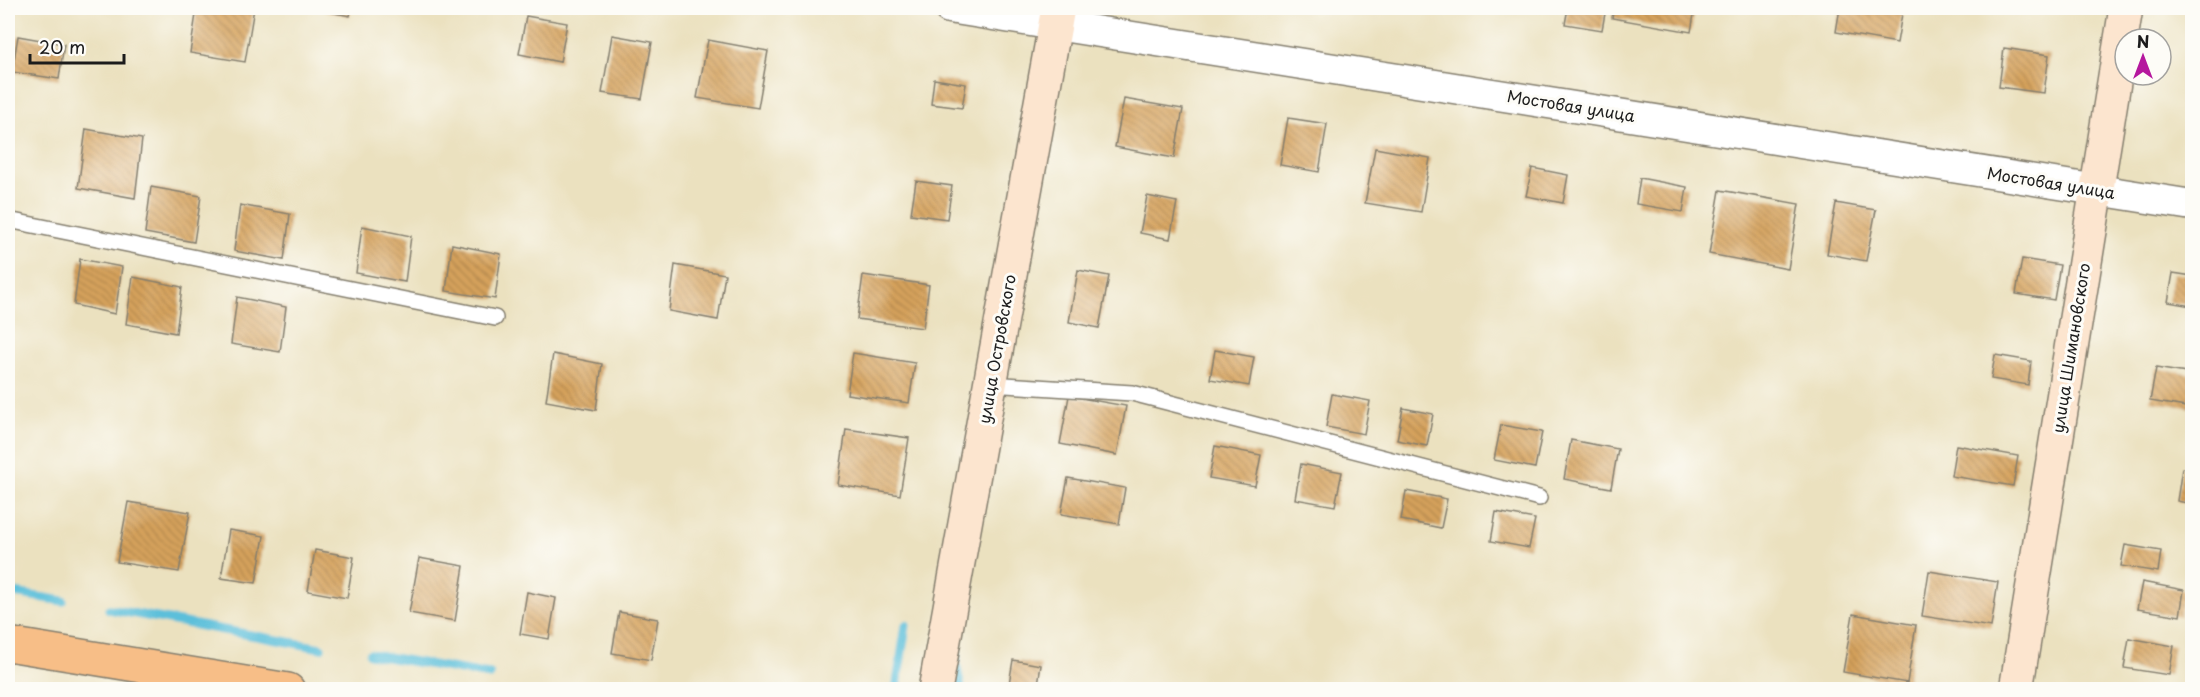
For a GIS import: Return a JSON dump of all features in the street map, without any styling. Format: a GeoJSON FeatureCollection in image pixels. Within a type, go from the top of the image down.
{"type":"FeatureCollection","features":[{"type":"Feature","properties":{"kind":"main road"},"geometry":{"type":"LineString","coordinates":[[8,644],[288,690]]}},
{"type":"Feature","properties":{"kind":"street","name":"Мостовая улица"},"geometry":{"type":"LineString","coordinates":[[949,8],[1057,16],[2193,205]]}},
{"type":"Feature","properties":{"kind":"street","name":"улица Шимановского"},"geometry":{"type":"LineString","coordinates":[[2016,690],[2126,8]]}},
{"type":"Feature","properties":{"kind":"street","name":"улица Островского"},"geometry":{"type":"LineString","coordinates":[[935,690],[1057,16]]}},
{"type":"Feature","properties":{"kind":"lane"},"geometry":{"type":"LineString","coordinates":[[8,220],[495,318]]}},
{"type":"Feature","properties":{"kind":"lane"},"geometry":{"type":"LineString","coordinates":[[990,384],[1132,393],[1539,498]]}},
{"type":"Feature","properties":{"kind":"building"},"geometry":{"type":"Polygon","coordinates":[[[197,8],[254,8],[245,62],[190,53],[197,8]]]}},
{"type":"Feature","properties":{"kind":"building"},"geometry":{"type":"Polygon","coordinates":[[[308,8],[352,8],[350,16],[308,8]]]}},
{"type":"Feature","properties":{"kind":"building"},"geometry":{"type":"Polygon","coordinates":[[[1568,8],[1606,8],[1602,30],[1565,24],[1568,8]]]}},
{"type":"Feature","properties":{"kind":"building"},"geometry":{"type":"Polygon","coordinates":[[[1614,8],[1695,8],[1691,32],[1612,18],[1614,8]]]}},
{"type":"Feature","properties":{"kind":"building"},"geometry":{"type":"Polygon","coordinates":[[[1840,8],[1903,8],[1897,43],[1836,32],[1840,8]]]}},
{"type":"Feature","properties":{"kind":"building"},"geometry":{"type":"Polygon","coordinates":[[[526,16],[567,23],[560,62],[519,54],[526,16]]]}},
{"type":"Feature","properties":{"kind":"building"},"geometry":{"type":"Polygon","coordinates":[[[612,35],[652,42],[642,99],[602,93],[612,35]]]}},
{"type":"Feature","properties":{"kind":"building"},"geometry":{"type":"Polygon","coordinates":[[[18,36],[64,44],[59,79],[12,72],[18,36]]]}},
{"type":"Feature","properties":{"kind":"building"},"geometry":{"type":"Polygon","coordinates":[[[708,40],[768,51],[758,108],[697,98],[708,40]]]}},
{"type":"Feature","properties":{"kind":"building"},"geometry":{"type":"Polygon","coordinates":[[[2004,48],[2049,55],[2044,93],[1999,87],[2004,48]]]}},
{"type":"Feature","properties":{"kind":"building"},"geometry":{"type":"Polygon","coordinates":[[[934,79],[966,84],[962,108],[931,104],[934,79]]]}},
{"type":"Feature","properties":{"kind":"building"},"geometry":{"type":"Polygon","coordinates":[[[1124,99],[1183,109],[1174,158],[1115,147],[1124,99]]]}},
{"type":"Feature","properties":{"kind":"building"},"geometry":{"type":"Polygon","coordinates":[[[1288,118],[1327,124],[1319,172],[1280,165],[1288,118]]]}},
{"type":"Feature","properties":{"kind":"building"},"geometry":{"type":"Polygon","coordinates":[[[86,129],[142,139],[135,198],[78,188],[86,129]]]}},
{"type":"Feature","properties":{"kind":"building"},"geometry":{"type":"Polygon","coordinates":[[[1375,148],[1430,158],[1421,212],[1365,203],[1375,148]]]}},
{"type":"Feature","properties":{"kind":"building"},"geometry":{"type":"Polygon","coordinates":[[[1532,168],[1568,175],[1563,203],[1526,196],[1532,168]]]}},
{"type":"Feature","properties":{"kind":"building"},"geometry":{"type":"Polygon","coordinates":[[[1640,178],[1687,187],[1683,212],[1636,204],[1640,178]]]}},
{"type":"Feature","properties":{"kind":"building"},"geometry":{"type":"Polygon","coordinates":[[[916,181],[952,186],[947,219],[911,214],[916,181]]]}},
{"type":"Feature","properties":{"kind":"building"},"geometry":{"type":"Polygon","coordinates":[[[151,187],[201,196],[194,242],[145,233],[151,187]]]}},
{"type":"Feature","properties":{"kind":"building"},"geometry":{"type":"Polygon","coordinates":[[[1720,190],[1799,204],[1788,269],[1709,254],[1720,190]]]}},
{"type":"Feature","properties":{"kind":"building"},"geometry":{"type":"Polygon","coordinates":[[[1147,196],[1177,202],[1170,239],[1140,233],[1147,196]]]}},
{"type":"Feature","properties":{"kind":"building"},"geometry":{"type":"Polygon","coordinates":[[[1836,203],[1876,210],[1866,261],[1827,254],[1836,203]]]}},
{"type":"Feature","properties":{"kind":"building"},"geometry":{"type":"Polygon","coordinates":[[[240,205],[290,214],[284,260],[234,251],[240,205]]]}},
{"type":"Feature","properties":{"kind":"building"},"geometry":{"type":"Polygon","coordinates":[[[362,226],[411,236],[405,282],[356,273],[362,226]]]}},
{"type":"Feature","properties":{"kind":"building"},"geometry":{"type":"Polygon","coordinates":[[[452,244],[501,254],[495,299],[446,291],[452,244]]]}},
{"type":"Feature","properties":{"kind":"building"},"geometry":{"type":"Polygon","coordinates":[[[80,259],[122,267],[115,314],[74,305],[80,259]]]}},
{"type":"Feature","properties":{"kind":"building"},"geometry":{"type":"Polygon","coordinates":[[[2022,259],[2060,265],[2054,300],[2016,294],[2022,259]]]}},
{"type":"Feature","properties":{"kind":"building"},"geometry":{"type":"Polygon","coordinates":[[[675,265],[725,274],[718,320],[669,311],[675,265]]]}},
{"type":"Feature","properties":{"kind":"building"},"geometry":{"type":"Polygon","coordinates":[[[1078,270],[1109,276],[1099,328],[1069,322],[1078,270]]]}},
{"type":"Feature","properties":{"kind":"building"},"geometry":{"type":"Polygon","coordinates":[[[2173,273],[2192,276],[2192,306],[2168,302],[2173,273]]]}},
{"type":"Feature","properties":{"kind":"building"},"geometry":{"type":"Polygon","coordinates":[[[863,275],[929,285],[923,328],[857,319],[863,275]]]}},
{"type":"Feature","properties":{"kind":"building"},"geometry":{"type":"Polygon","coordinates":[[[133,277],[182,287],[176,333],[126,324],[133,277]]]}},
{"type":"Feature","properties":{"kind":"building"},"geometry":{"type":"Polygon","coordinates":[[[237,297],[286,307],[280,352],[231,344],[237,297]]]}},
{"type":"Feature","properties":{"kind":"building"},"geometry":{"type":"Polygon","coordinates":[[[1215,350],[1254,357],[1249,386],[1210,379],[1215,350]]]}},
{"type":"Feature","properties":{"kind":"building"},"geometry":{"type":"Polygon","coordinates":[[[853,353],[915,363],[909,403],[847,394],[853,353]]]}},
{"type":"Feature","properties":{"kind":"building"},"geometry":{"type":"Polygon","coordinates":[[[553,354],[602,364],[596,410],[546,401],[553,354]]]}},
{"type":"Feature","properties":{"kind":"building"},"geometry":{"type":"Polygon","coordinates":[[[1995,355],[2031,361],[2028,385],[1991,379],[1995,355]]]}},
{"type":"Feature","properties":{"kind":"building"},"geometry":{"type":"Polygon","coordinates":[[[2156,368],[2192,374],[2192,408],[2150,401],[2156,368]]]}},
{"type":"Feature","properties":{"kind":"building"},"geometry":{"type":"Polygon","coordinates":[[[1332,394],[1370,401],[1364,434],[1326,427],[1332,394]]]}},
{"type":"Feature","properties":{"kind":"building"},"geometry":{"type":"Polygon","coordinates":[[[1069,396],[1126,406],[1117,455],[1060,444],[1069,396]]]}},
{"type":"Feature","properties":{"kind":"building"},"geometry":{"type":"Polygon","coordinates":[[[1403,408],[1433,414],[1427,446],[1397,440],[1403,408]]]}},
{"type":"Feature","properties":{"kind":"building"},"geometry":{"type":"Polygon","coordinates":[[[1501,425],[1542,432],[1535,468],[1494,460],[1501,425]]]}},
{"type":"Feature","properties":{"kind":"building"},"geometry":{"type":"Polygon","coordinates":[[[846,429],[909,438],[900,495],[838,485],[846,429]]]}},
{"type":"Feature","properties":{"kind":"building"},"geometry":{"type":"Polygon","coordinates":[[[1571,440],[1618,449],[1611,488],[1564,479],[1571,440]]]}},
{"type":"Feature","properties":{"kind":"building"},"geometry":{"type":"Polygon","coordinates":[[[1956,445],[2018,456],[2013,486],[1951,476],[1956,445]]]}},
{"type":"Feature","properties":{"kind":"building"},"geometry":{"type":"Polygon","coordinates":[[[1215,446],[1261,455],[1255,486],[1209,478],[1215,446]]]}},
{"type":"Feature","properties":{"kind":"building"},"geometry":{"type":"Polygon","coordinates":[[[1301,464],[1342,472],[1335,506],[1295,499],[1301,464]]]}},
{"type":"Feature","properties":{"kind":"building"},"geometry":{"type":"Polygon","coordinates":[[[2182,468],[2192,469],[2192,504],[2177,501],[2182,468]]]}},
{"type":"Feature","properties":{"kind":"building"},"geometry":{"type":"Polygon","coordinates":[[[1068,478],[1125,488],[1119,524],[1061,514],[1068,478]]]}},
{"type":"Feature","properties":{"kind":"building"},"geometry":{"type":"Polygon","coordinates":[[[1406,491],[1447,499],[1441,528],[1401,520],[1406,491]]]}},
{"type":"Feature","properties":{"kind":"building"},"geometry":{"type":"Polygon","coordinates":[[[128,502],[190,512],[179,572],[117,562],[128,502]]]}},
{"type":"Feature","properties":{"kind":"building"},"geometry":{"type":"Polygon","coordinates":[[[1496,512],[1535,519],[1529,548],[1491,541],[1496,512]]]}},
{"type":"Feature","properties":{"kind":"building"},"geometry":{"type":"Polygon","coordinates":[[[229,530],[264,536],[256,583],[221,578],[229,530]]]}},
{"type":"Feature","properties":{"kind":"building"},"geometry":{"type":"Polygon","coordinates":[[[2125,545],[2161,551],[2158,572],[2121,566],[2125,545]]]}},
{"type":"Feature","properties":{"kind":"building"},"geometry":{"type":"Polygon","coordinates":[[[315,550],[354,557],[347,598],[308,591],[315,550]]]}},
{"type":"Feature","properties":{"kind":"building"},"geometry":{"type":"Polygon","coordinates":[[[419,558],[464,566],[455,621],[409,613],[419,558]]]}},
{"type":"Feature","properties":{"kind":"building"},"geometry":{"type":"Polygon","coordinates":[[[1929,571],[1998,582],[1991,627],[1922,616],[1929,571]]]}},
{"type":"Feature","properties":{"kind":"building"},"geometry":{"type":"Polygon","coordinates":[[[2142,582],[2184,590],[2180,616],[2137,609],[2142,582]]]}},
{"type":"Feature","properties":{"kind":"building"},"geometry":{"type":"Polygon","coordinates":[[[527,592],[556,598],[549,639],[520,634],[527,592]]]}},
{"type":"Feature","properties":{"kind":"building"},"geometry":{"type":"Polygon","coordinates":[[[619,612],[658,619],[651,660],[612,653],[619,612]]]}},
{"type":"Feature","properties":{"kind":"building"},"geometry":{"type":"Polygon","coordinates":[[[1853,614],[1916,625],[1907,683],[1843,672],[1853,614]]]}},
{"type":"Feature","properties":{"kind":"building"},"geometry":{"type":"Polygon","coordinates":[[[2129,638],[2174,646],[2169,675],[2124,668],[2129,638]]]}},
{"type":"Feature","properties":{"kind":"building"},"geometry":{"type":"Polygon","coordinates":[[[1013,660],[1041,665],[1037,690],[1008,690],[1013,660]]]}},
{"type":"Feature","properties":{"kind":"waterway"},"geometry":{"type":"LineString","coordinates":[[8,592],[63,601]]}},
{"type":"Feature","properties":{"kind":"waterway"},"geometry":{"type":"LineString","coordinates":[[109,609],[321,648]]}},
{"type":"Feature","properties":{"kind":"waterway"},"geometry":{"type":"LineString","coordinates":[[896,690],[906,625]]}},
{"type":"Feature","properties":{"kind":"waterway"},"geometry":{"type":"LineString","coordinates":[[370,654],[490,675]]}},
{"type":"Feature","properties":{"kind":"waterway"},"geometry":{"type":"LineString","coordinates":[[957,654],[956,664],[961,690]]}}]}
